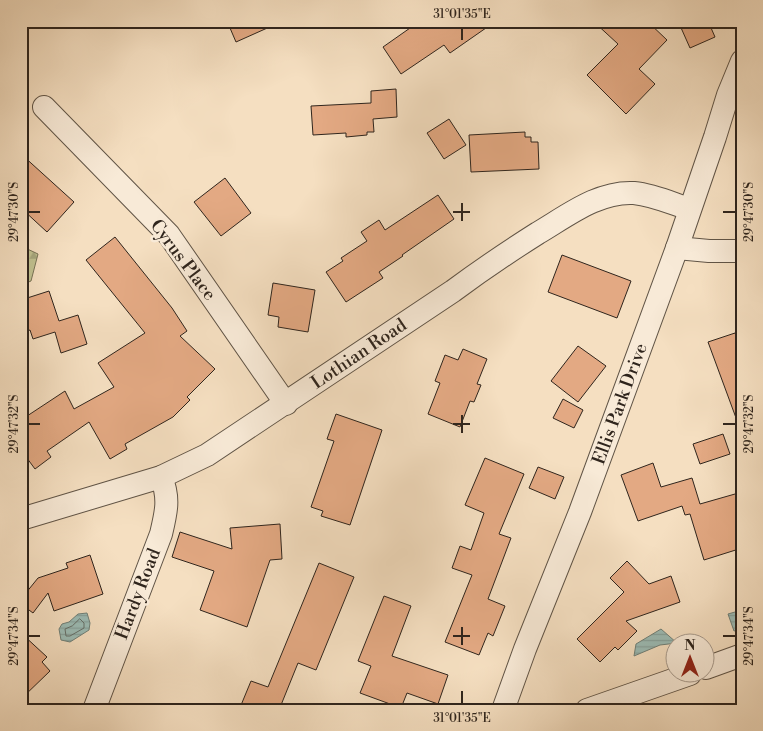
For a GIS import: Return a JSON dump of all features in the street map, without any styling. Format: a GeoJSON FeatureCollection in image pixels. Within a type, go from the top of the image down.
{"type":"FeatureCollection","features":[{"type":"Feature","properties":{"kind":"street","name":"Ellis Park Drive"},"geometry":{"type":"LineString","coordinates":[[503,710],[525,648],[580,512],[715,137],[735,94],[742,61]]}},
{"type":"Feature","properties":{"kind":"street","name":"Cyrus Place"},"geometry":{"type":"LineString","coordinates":[[44,107],[169,235],[286,404]]}},
{"type":"Feature","properties":{"kind":"street","name":"Lothian Road"},"geometry":{"type":"LineString","coordinates":[[21,519],[161,477],[207,456],[453,291],[484,268],[580,208],[597,200],[616,194],[634,193],[654,196],[689,209]]}},
{"type":"Feature","properties":{"kind":"street"},"geometry":{"type":"LineString","coordinates":[[676,248],[742,251]]}},
{"type":"Feature","properties":{"kind":"street","name":"Hardy Road"},"geometry":{"type":"LineString","coordinates":[[94,710],[161,534],[167,511],[167,498],[161,477]]}},
{"type":"Feature","properties":{"kind":"street"},"geometry":{"type":"LineString","coordinates":[[716,665],[742,656]]}},
{"type":"Feature","properties":{"kind":"street"},"geometry":{"type":"LineString","coordinates":[[587,710],[666,682]]}},
{"type":"Feature","properties":{"kind":"green space"},"geometry":{"type":"Polygon","coordinates":[[[21,246],[38,254],[31,281],[21,285],[21,246]]]}},
{"type":"Feature","properties":{"kind":"water"},"geometry":{"type":"Polygon","coordinates":[[[742,610],[742,629],[734,631],[728,614],[742,610]]]}},
{"type":"Feature","properties":{"kind":"water"},"geometry":{"type":"Polygon","coordinates":[[[87,613],[90,623],[89,630],[70,642],[61,640],[59,629],[62,624],[69,622],[78,614],[87,613]]]}},
{"type":"Feature","properties":{"kind":"water"},"geometry":{"type":"Polygon","coordinates":[[[661,629],[667,634],[666,644],[634,656],[636,644],[661,629]]]}},
{"type":"Feature","properties":{"kind":"building"},"geometry":{"type":"Polygon","coordinates":[[[227,21],[283,21],[236,42],[227,21]]]}},
{"type":"Feature","properties":{"kind":"building"},"geometry":{"type":"Polygon","coordinates":[[[420,21],[496,21],[450,53],[444,45],[401,74],[383,47],[420,21]]]}},
{"type":"Feature","properties":{"kind":"building"},"geometry":{"type":"Polygon","coordinates":[[[593,21],[647,21],[667,40],[639,69],[655,84],[626,114],[587,75],[618,44],[593,21]]]}},
{"type":"Feature","properties":{"kind":"building"},"geometry":{"type":"Polygon","coordinates":[[[678,21],[708,21],[715,37],[690,48],[678,21]]]}},
{"type":"Feature","properties":{"kind":"building"},"geometry":{"type":"Polygon","coordinates":[[[396,89],[397,117],[373,119],[374,132],[367,132],[367,135],[346,137],[346,133],[313,135],[311,106],[371,103],[371,91],[396,89]]]}},
{"type":"Feature","properties":{"kind":"building"},"geometry":{"type":"Polygon","coordinates":[[[449,119],[466,145],[444,159],[427,133],[449,119]]]}},
{"type":"Feature","properties":{"kind":"building"},"geometry":{"type":"Polygon","coordinates":[[[525,132],[525,137],[531,137],[531,142],[538,142],[539,169],[471,172],[469,135],[525,132]]]}},
{"type":"Feature","properties":{"kind":"building"},"geometry":{"type":"Polygon","coordinates":[[[21,154],[74,202],[47,232],[21,208],[21,154]]]}},
{"type":"Feature","properties":{"kind":"building"},"geometry":{"type":"Polygon","coordinates":[[[225,178],[251,213],[221,236],[194,202],[225,178]]]}},
{"type":"Feature","properties":{"kind":"building"},"geometry":{"type":"Polygon","coordinates":[[[438,195],[454,219],[379,272],[383,278],[346,302],[326,272],[343,261],[341,258],[367,241],[361,232],[379,220],[385,230],[438,195]]]}},
{"type":"Feature","properties":{"kind":"building"},"geometry":{"type":"Polygon","coordinates":[[[115,237],[172,308],[187,331],[180,336],[215,369],[187,397],[190,400],[173,417],[125,444],[127,449],[110,459],[89,422],[47,451],[51,457],[35,469],[21,450],[21,420],[65,391],[74,409],[114,387],[98,363],[145,333],[86,260],[115,237]]]}},
{"type":"Feature","properties":{"kind":"building"},"geometry":{"type":"Polygon","coordinates":[[[562,255],[631,281],[617,318],[548,292],[562,255]]]}},
{"type":"Feature","properties":{"kind":"building"},"geometry":{"type":"Polygon","coordinates":[[[273,283],[315,290],[308,332],[278,327],[279,317],[268,315],[273,283]]]}},
{"type":"Feature","properties":{"kind":"building"},"geometry":{"type":"Polygon","coordinates":[[[49,291],[59,321],[78,315],[87,344],[61,353],[55,332],[33,339],[30,330],[21,333],[21,300],[49,291]]]}},
{"type":"Feature","properties":{"kind":"building"},"geometry":{"type":"Polygon","coordinates":[[[735,333],[742,354],[742,425],[739,426],[708,342],[735,333]]]}},
{"type":"Feature","properties":{"kind":"building"},"geometry":{"type":"Polygon","coordinates":[[[578,346],[606,366],[578,402],[551,381],[578,346]]]}},
{"type":"Feature","properties":{"kind":"building"},"geometry":{"type":"Polygon","coordinates":[[[463,349],[487,359],[477,384],[481,385],[474,402],[470,401],[460,427],[428,414],[440,383],[435,381],[445,355],[458,360],[463,349]]]}},
{"type":"Feature","properties":{"kind":"building"},"geometry":{"type":"Polygon","coordinates":[[[563,399],[583,410],[574,428],[553,418],[563,399]]]}},
{"type":"Feature","properties":{"kind":"building"},"geometry":{"type":"Polygon","coordinates":[[[336,414],[382,430],[350,525],[321,516],[323,511],[311,507],[334,441],[327,439],[336,414]]]}},
{"type":"Feature","properties":{"kind":"building"},"geometry":{"type":"Polygon","coordinates":[[[723,434],[730,454],[700,464],[693,444],[723,434]]]}},
{"type":"Feature","properties":{"kind":"building"},"geometry":{"type":"Polygon","coordinates":[[[485,458],[524,474],[499,534],[511,538],[488,599],[505,606],[493,636],[488,633],[479,655],[445,642],[472,575],[452,568],[460,546],[471,550],[484,513],[465,505],[485,458]]]}},
{"type":"Feature","properties":{"kind":"building"},"geometry":{"type":"Polygon","coordinates":[[[653,463],[661,487],[692,478],[700,504],[742,492],[742,548],[704,560],[690,514],[685,515],[682,506],[638,521],[621,475],[653,463]]]}},
{"type":"Feature","properties":{"kind":"building"},"geometry":{"type":"Polygon","coordinates":[[[538,467],[564,477],[555,499],[529,488],[538,467]]]}},
{"type":"Feature","properties":{"kind":"building"},"geometry":{"type":"Polygon","coordinates":[[[280,524],[282,559],[270,560],[247,627],[200,610],[214,571],[172,557],[180,532],[232,549],[230,528],[280,524]]]}},
{"type":"Feature","properties":{"kind":"building"},"geometry":{"type":"Polygon","coordinates":[[[90,555],[103,594],[54,611],[48,593],[33,613],[21,604],[21,599],[38,578],[68,568],[66,563],[90,555]]]}},
{"type":"Feature","properties":{"kind":"building"},"geometry":{"type":"Polygon","coordinates":[[[627,561],[649,584],[671,576],[680,602],[626,621],[637,631],[618,650],[615,647],[600,662],[577,639],[624,592],[610,578],[627,561]]]}},
{"type":"Feature","properties":{"kind":"building"},"geometry":{"type":"Polygon","coordinates":[[[319,563],[354,577],[316,670],[298,663],[279,710],[239,710],[251,681],[268,687],[319,563]]]}},
{"type":"Feature","properties":{"kind":"building"},"geometry":{"type":"Polygon","coordinates":[[[384,596],[411,606],[392,656],[448,675],[438,704],[407,693],[401,708],[360,693],[371,666],[358,661],[384,596]]]}},
{"type":"Feature","properties":{"kind":"building"},"geometry":{"type":"Polygon","coordinates":[[[21,633],[47,657],[42,662],[50,671],[21,699],[21,633]]]}}]}
